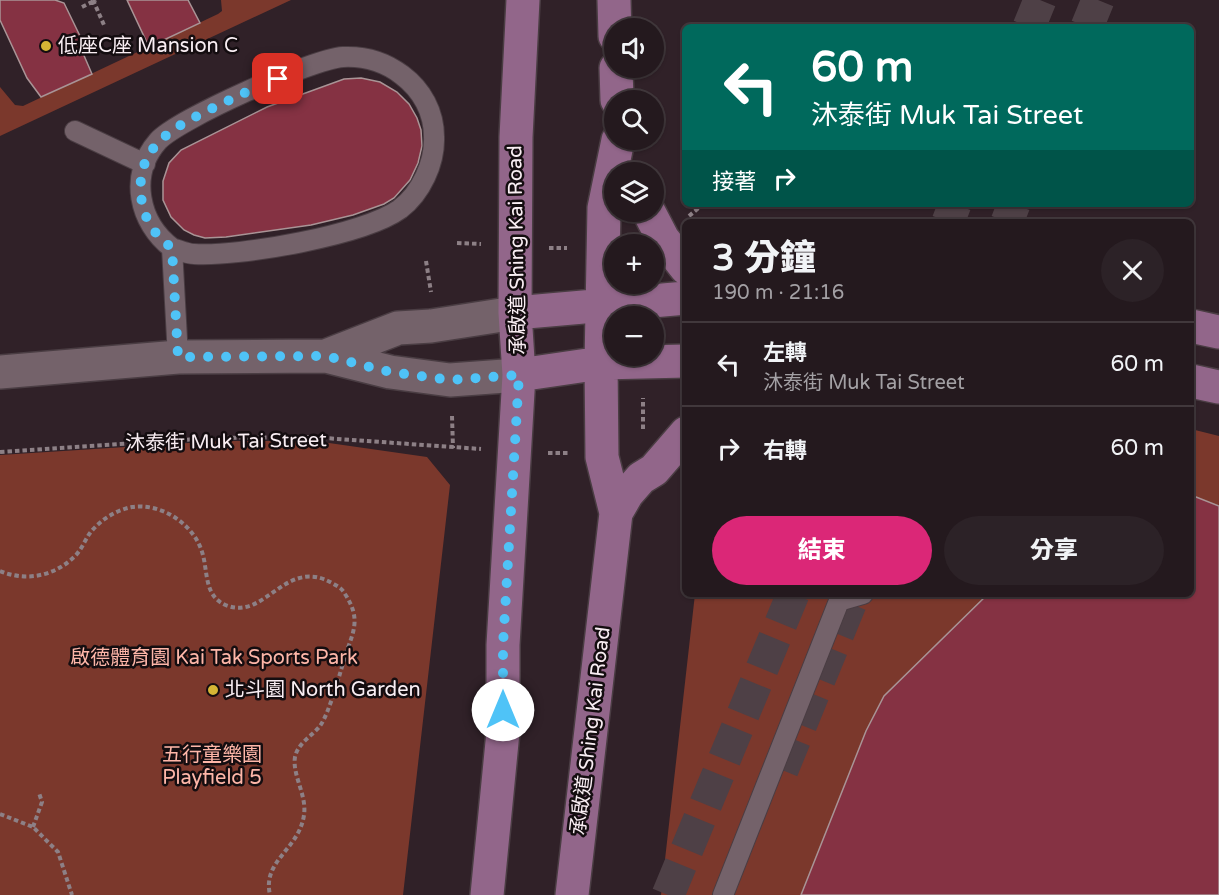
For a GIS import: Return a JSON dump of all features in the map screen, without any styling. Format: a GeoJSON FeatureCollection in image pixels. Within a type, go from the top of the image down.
{"type":"FeatureCollection","features":[{"type":"Feature","properties":{"kind":"main road","name":"承啟道 Shing Kai Road"},"geometry":{"type":"LineString","coordinates":[[488,895],[503,732],[503,645],[519,375],[515,313],[516,137],[523,0]]}},
{"type":"Feature","properties":{"kind":"main road"},"geometry":{"type":"LineString","coordinates":[[614,0],[614,18]]}},
{"type":"Feature","properties":{"kind":"main road","name":"承啟道 Shing Kai Road"},"geometry":{"type":"LineString","coordinates":[[572,895],[616,513],[602,457],[601,363],[604,208],[617,150]]}},
{"type":"Feature","properties":{"kind":"main road"},"geometry":{"type":"LineString","coordinates":[[654,222],[663,239],[682,263]]}},
{"type":"Feature","properties":{"kind":"main road"},"geometry":{"type":"LineString","coordinates":[[515,313],[682,298]]}},
{"type":"Feature","properties":{"kind":"main road"},"geometry":{"type":"LineString","coordinates":[[1194,327],[1219,332]]}},
{"type":"Feature","properties":{"kind":"main road"},"geometry":{"type":"LineString","coordinates":[[519,375],[601,363],[682,361]]}},
{"type":"Feature","properties":{"kind":"main road"},"geometry":{"type":"LineString","coordinates":[[1194,382],[1219,387]]}},
{"type":"Feature","properties":{"kind":"main road"},"geometry":{"type":"LineString","coordinates":[[616,513],[627,494],[641,478],[654,470],[682,438]]}},
{"type":"Feature","properties":{"kind":"street"},"geometry":{"type":"LineString","coordinates":[[326,356],[398,328],[431,326],[515,313]]}},
{"type":"Feature","properties":{"kind":"street"},"geometry":{"type":"LineString","coordinates":[[0,372],[178,357],[326,356],[390,372],[450,380],[519,375]]}},
{"type":"Feature","properties":{"kind":"lane"},"geometry":{"type":"LineString","coordinates":[[340,57],[372,60],[386,65],[412,84],[429,110],[434,126],[435,141],[428,171],[412,197],[401,208],[383,219],[327,236],[260,249],[192,254],[172,248],[161,240],[153,229],[142,205],[141,177],[145,164],[158,141],[168,132],[186,122],[258,86],[340,57]]}},
{"type":"Feature","properties":{"kind":"lane"},"geometry":{"type":"LineString","coordinates":[[75,131],[145,164]]}},
{"type":"Feature","properties":{"kind":"lane"},"geometry":{"type":"LineString","coordinates":[[172,248],[178,357]]}},
{"type":"Feature","properties":{"kind":"lane"},"geometry":{"type":"LineString","coordinates":[[723,895],[839,601],[853,597]]}},
{"type":"Feature","properties":{"kind":"path"},"geometry":{"type":"LineString","coordinates":[[82,7],[94,0],[104,25]]}},
{"type":"Feature","properties":{"kind":"path"},"geometry":{"type":"LineString","coordinates":[[426,261],[432,295]]}},
{"type":"Feature","properties":{"kind":"path","name":"沐泰街 Muk Tai Street"},"geometry":{"type":"LineString","coordinates":[[0,452],[212,438],[310,437],[453,448],[451,408]]}},
{"type":"Feature","properties":{"kind":"path"},"geometry":{"type":"LineString","coordinates":[[0,571],[15,576],[34,577],[57,569],[76,555],[90,534],[108,517],[131,507],[143,507],[166,512],[187,527],[201,549],[208,587],[224,605],[237,609],[249,607],[261,602],[283,585],[302,578],[321,577],[342,589],[353,606],[356,626],[322,723],[301,745],[295,758],[296,773],[304,794],[304,815],[297,838],[268,877],[270,895]]}},
{"type":"Feature","properties":{"kind":"path"},"geometry":{"type":"LineString","coordinates":[[33,826],[42,802],[39,793]]}},
{"type":"Feature","properties":{"kind":"path"},"geometry":{"type":"LineString","coordinates":[[0,814],[33,826],[58,852],[72,895]]}},
{"type":"Feature","properties":{"kind":"green space"},"geometry":{"type":"Polygon","coordinates":[[[221,0],[291,0],[0,136],[0,87],[15,105],[23,106],[218,14],[222,11],[221,0]]]}},
{"type":"Feature","properties":{"kind":"green space"},"geometry":{"type":"Polygon","coordinates":[[[1194,430],[1219,436],[1219,895],[661,895],[695,597],[1194,597],[1194,430]]]}},
{"type":"Feature","properties":{"kind":"green space","name":"啟德體育園 Kai Tak Sports Park"},"geometry":{"type":"Polygon","coordinates":[[[220,441],[315,441],[427,457],[450,485],[403,895],[0,895],[0,455],[220,441]]]}},
{"type":"Feature","properties":{"kind":"building","name":"低座C座 Mansion C"},"geometry":{"type":"Polygon","coordinates":[[[0,0],[55,0],[64,3],[81,38],[79,44],[92,74],[41,97],[27,78],[0,20],[0,0]]]}},
{"type":"Feature","properties":{"kind":"building"},"geometry":{"type":"Polygon","coordinates":[[[127,0],[188,0],[200,23],[149,47],[127,0]]]}},
{"type":"Feature","properties":{"kind":"building"},"geometry":{"type":"Polygon","coordinates":[[[361,78],[380,82],[397,92],[409,104],[421,130],[422,146],[418,163],[410,180],[394,198],[353,215],[311,225],[226,237],[205,238],[194,235],[184,230],[171,217],[163,200],[163,181],[169,163],[181,150],[267,107],[344,79],[361,78]]]}},
{"type":"Feature","properties":{"kind":"building"},"geometry":{"type":"Polygon","coordinates":[[[1194,496],[1219,506],[1219,895],[801,895],[866,731],[884,696],[985,597],[1194,597],[1194,496]]]}},
{"type":"Feature","properties":{"kind":"tunnel"},"geometry":{"type":"LineString","coordinates":[[1030,24],[1040,0]]}},
{"type":"Feature","properties":{"kind":"tunnel"},"geometry":{"type":"LineString","coordinates":[[1088,24],[1098,0]]}},
{"type":"Feature","properties":{"kind":"tunnel"},"geometry":{"type":"LineString","coordinates":[[949,219],[954,207]]}},
{"type":"Feature","properties":{"kind":"tunnel"},"geometry":{"type":"LineString","coordinates":[[1008,219],[1013,207]]}},
{"type":"Feature","properties":{"kind":"tunnel"},"geometry":{"type":"LineString","coordinates":[[668,895],[792,597]]}},
{"type":"Feature","properties":{"kind":"tunnel"},"geometry":{"type":"LineString","coordinates":[[782,770],[853,597]]}},
{"type":"Feature","properties":{"kind":"place","name":"低座C座 Mansion C"},"geometry":{"type":"Point","coordinates":[46,46]}},
{"type":"Feature","properties":{"kind":"place","name":"北斗園 North Garden"},"geometry":{"type":"Point","coordinates":[213,690]}},
{"type":"Feature","properties":{"kind":"route"},"geometry":{"type":"LineString","coordinates":[[278,79],[258,86],[168,132],[158,141],[145,164],[140,191],[146,219],[161,240],[172,248],[178,357],[326,356],[390,372],[450,380],[519,375],[503,645],[503,710]]}},
{"type":"Feature","properties":{"kind":"park label","name":"五行童樂園 Playfield 5"},"geometry":{"type":"Point","coordinates":[212,766]}}]}
